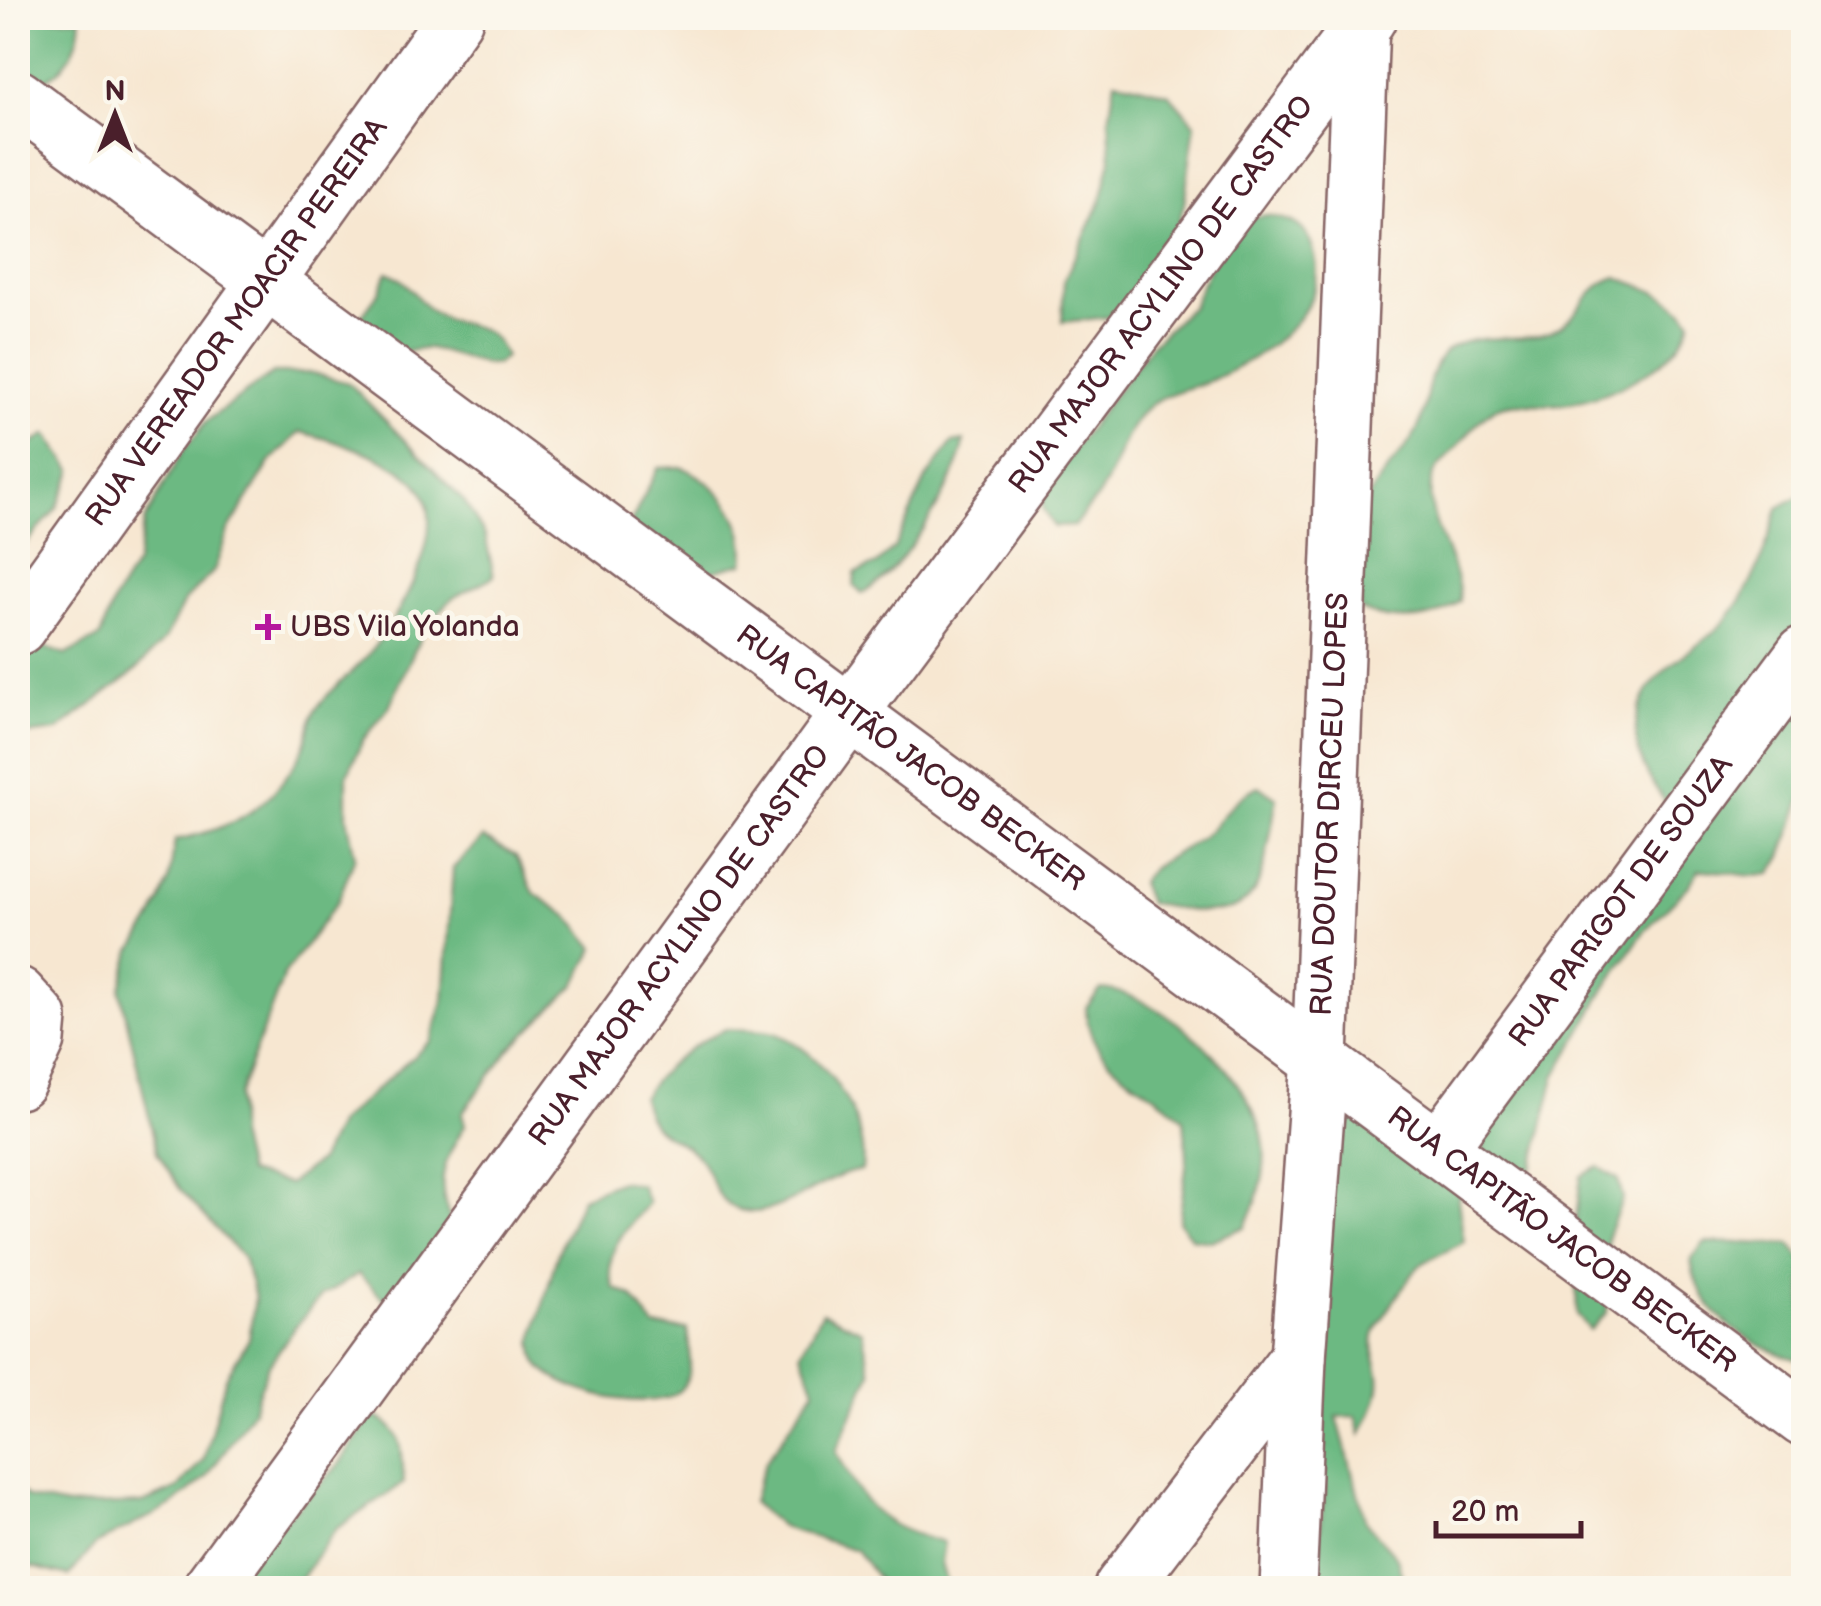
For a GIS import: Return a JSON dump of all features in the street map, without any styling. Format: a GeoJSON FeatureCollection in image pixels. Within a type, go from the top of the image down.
{"type":"FeatureCollection","features":[{"type":"Feature","properties":{"kind":"street","name":"RUA VEREADOR MOACIR PEREIRA"},"geometry":{"type":"LineString","coordinates":[[18,627],[454,18]]}},
{"type":"Feature","properties":{"kind":"street","name":"RUA MAJOR ACYLINO DE CASTRO"},"geometry":{"type":"LineString","coordinates":[[211,1588],[851,711],[1363,21]]}},
{"type":"Feature","properties":{"kind":"street","name":"RUA DOUTOR DIRCEU LOPES"},"geometry":{"type":"LineString","coordinates":[[1288,1588],[1298,1358],[1320,1059],[1363,21]]}},
{"type":"Feature","properties":{"kind":"street","name":"RUA CAPITÃO JACOB BECKER"},"geometry":{"type":"LineString","coordinates":[[18,98],[1804,1419]]}},
{"type":"Feature","properties":{"kind":"street","name":"RUA PARIGOT DE SOUZA"},"geometry":{"type":"LineString","coordinates":[[1438,1149],[1804,654]]}},
{"type":"Feature","properties":{"kind":"street"},"geometry":{"type":"LineString","coordinates":[[18,995],[32,1006],[38,1018],[37,1040],[18,1081]]}},
{"type":"Feature","properties":{"kind":"street"},"geometry":{"type":"LineString","coordinates":[[1122,1588],[1298,1358]]}},
{"type":"Feature","properties":{"kind":"green space"},"geometry":{"type":"Polygon","coordinates":[[[18,18],[81,18],[76,44],[64,65],[55,74],[32,84],[18,85],[18,18]]]}},
{"type":"Feature","properties":{"kind":"green space"},"geometry":{"type":"Polygon","coordinates":[[[1115,80],[1168,93],[1195,124],[1184,204],[1172,245],[1150,282],[1109,317],[1062,322],[1064,280],[1101,201],[1111,159],[1109,120],[1115,80]]]}},
{"type":"Feature","properties":{"kind":"green space"},"geometry":{"type":"Polygon","coordinates":[[[1267,215],[1298,225],[1310,241],[1316,265],[1315,287],[1306,307],[1276,342],[1256,356],[1146,409],[1131,429],[1095,500],[1074,526],[1054,527],[1043,510],[1043,489],[1152,344],[1192,306],[1211,264],[1245,218],[1267,215]]]}},
{"type":"Feature","properties":{"kind":"green space"},"geometry":{"type":"Polygon","coordinates":[[[387,272],[401,280],[434,313],[491,335],[505,357],[497,364],[484,364],[429,348],[398,353],[351,330],[379,292],[387,272]]]}},
{"type":"Feature","properties":{"kind":"green space"},"geometry":{"type":"Polygon","coordinates":[[[1617,277],[1667,298],[1683,311],[1691,320],[1684,337],[1657,365],[1600,395],[1563,404],[1509,404],[1488,413],[1441,464],[1431,484],[1433,514],[1454,571],[1460,601],[1425,618],[1386,618],[1360,610],[1360,519],[1369,495],[1417,430],[1432,374],[1443,354],[1477,339],[1531,337],[1556,329],[1573,316],[1597,287],[1617,277]]]}},
{"type":"Feature","properties":{"kind":"green space"},"geometry":{"type":"Polygon","coordinates":[[[273,373],[312,373],[349,383],[464,501],[485,535],[494,576],[453,598],[424,629],[389,707],[363,740],[347,776],[347,817],[355,857],[338,901],[284,975],[238,1096],[238,1135],[247,1173],[289,1184],[320,1160],[338,1123],[431,1041],[444,998],[453,868],[483,838],[516,856],[534,893],[568,916],[595,948],[575,985],[510,1049],[462,1113],[465,1125],[443,1178],[445,1203],[456,1234],[389,1305],[359,1274],[320,1297],[267,1368],[253,1410],[206,1478],[171,1506],[96,1544],[69,1576],[28,1566],[18,1558],[18,1490],[28,1498],[67,1506],[143,1503],[178,1488],[204,1459],[226,1377],[249,1339],[255,1297],[243,1258],[180,1189],[157,1152],[120,990],[131,952],[153,918],[169,881],[175,840],[235,821],[280,785],[304,747],[320,704],[361,663],[393,619],[418,570],[426,544],[429,519],[425,497],[412,479],[387,462],[300,432],[271,461],[228,531],[214,571],[185,600],[165,639],[134,672],[57,731],[18,736],[22,696],[18,690],[18,648],[28,641],[65,655],[100,637],[114,600],[136,564],[145,520],[183,451],[208,420],[273,373]]]}},
{"type":"Feature","properties":{"kind":"green space"},"geometry":{"type":"Polygon","coordinates":[[[47,434],[73,471],[57,508],[18,553],[18,453],[47,434]]]}},
{"type":"Feature","properties":{"kind":"green space"},"geometry":{"type":"Polygon","coordinates":[[[964,441],[952,478],[925,526],[892,570],[862,593],[854,585],[855,573],[877,564],[894,548],[926,479],[952,443],[964,441]]]}},
{"type":"Feature","properties":{"kind":"green space"},"geometry":{"type":"Polygon","coordinates":[[[681,467],[707,482],[729,505],[742,532],[744,563],[701,574],[627,530],[658,468],[681,467]]]}},
{"type":"Feature","properties":{"kind":"green space"},"geometry":{"type":"Polygon","coordinates":[[[1803,494],[1803,796],[1782,857],[1771,874],[1762,876],[1699,870],[1688,887],[1645,930],[1608,984],[1555,1077],[1533,1167],[1509,1184],[1484,1154],[1480,1115],[1672,810],[1642,761],[1637,744],[1639,709],[1661,674],[1719,628],[1736,608],[1758,567],[1778,508],[1803,494]]]}},
{"type":"Feature","properties":{"kind":"green space"},"geometry":{"type":"Polygon","coordinates":[[[1259,786],[1277,798],[1259,882],[1249,898],[1235,908],[1215,912],[1148,903],[1140,883],[1147,874],[1202,837],[1238,799],[1259,786]]]}},
{"type":"Feature","properties":{"kind":"green space"},"geometry":{"type":"Polygon","coordinates":[[[1101,989],[1126,994],[1178,1024],[1204,1045],[1245,1095],[1258,1121],[1265,1157],[1260,1188],[1245,1227],[1211,1241],[1192,1238],[1179,1222],[1187,1159],[1184,1119],[1122,1072],[1097,1045],[1086,1008],[1101,989]]]}},
{"type":"Feature","properties":{"kind":"green space"},"geometry":{"type":"Polygon","coordinates":[[[726,1029],[774,1033],[810,1054],[826,1070],[858,1129],[862,1170],[758,1212],[742,1211],[722,1198],[698,1157],[652,1123],[642,1098],[679,1057],[726,1029]]]}},
{"type":"Feature","properties":{"kind":"green space"},"geometry":{"type":"Polygon","coordinates":[[[1356,1119],[1467,1175],[1458,1199],[1464,1242],[1418,1268],[1376,1330],[1373,1346],[1379,1391],[1361,1435],[1356,1416],[1337,1417],[1366,1522],[1397,1558],[1405,1588],[1332,1588],[1315,1568],[1325,1490],[1313,1447],[1318,1129],[1356,1119]]]}},
{"type":"Feature","properties":{"kind":"green space"},"geometry":{"type":"Polygon","coordinates":[[[1599,1167],[1618,1179],[1623,1198],[1608,1236],[1607,1312],[1590,1330],[1577,1315],[1574,1234],[1581,1176],[1599,1167]]]}},
{"type":"Feature","properties":{"kind":"green space"},"geometry":{"type":"Polygon","coordinates":[[[620,1181],[641,1185],[648,1203],[613,1252],[614,1288],[632,1296],[655,1327],[687,1329],[688,1376],[681,1389],[668,1397],[629,1400],[584,1391],[548,1374],[534,1352],[533,1340],[557,1255],[582,1197],[620,1181]]]}},
{"type":"Feature","properties":{"kind":"green space"},"geometry":{"type":"Polygon","coordinates":[[[1705,1242],[1790,1244],[1803,1260],[1803,1361],[1765,1348],[1716,1313],[1695,1279],[1691,1259],[1705,1242]]]}},
{"type":"Feature","properties":{"kind":"green space"},"geometry":{"type":"Polygon","coordinates":[[[822,1312],[862,1331],[871,1373],[836,1451],[876,1513],[903,1529],[944,1543],[941,1563],[948,1588],[885,1588],[856,1550],[781,1527],[752,1502],[765,1463],[815,1389],[801,1352],[822,1312]]]}},
{"type":"Feature","properties":{"kind":"green space"},"geometry":{"type":"Polygon","coordinates":[[[372,1415],[391,1427],[400,1442],[404,1483],[336,1529],[294,1588],[216,1588],[338,1466],[372,1415]]]}},
{"type":"Feature","properties":{"kind":"place","name":"UBS Vila Yolanda"},"geometry":{"type":"Point","coordinates":[268,627]}}]}
